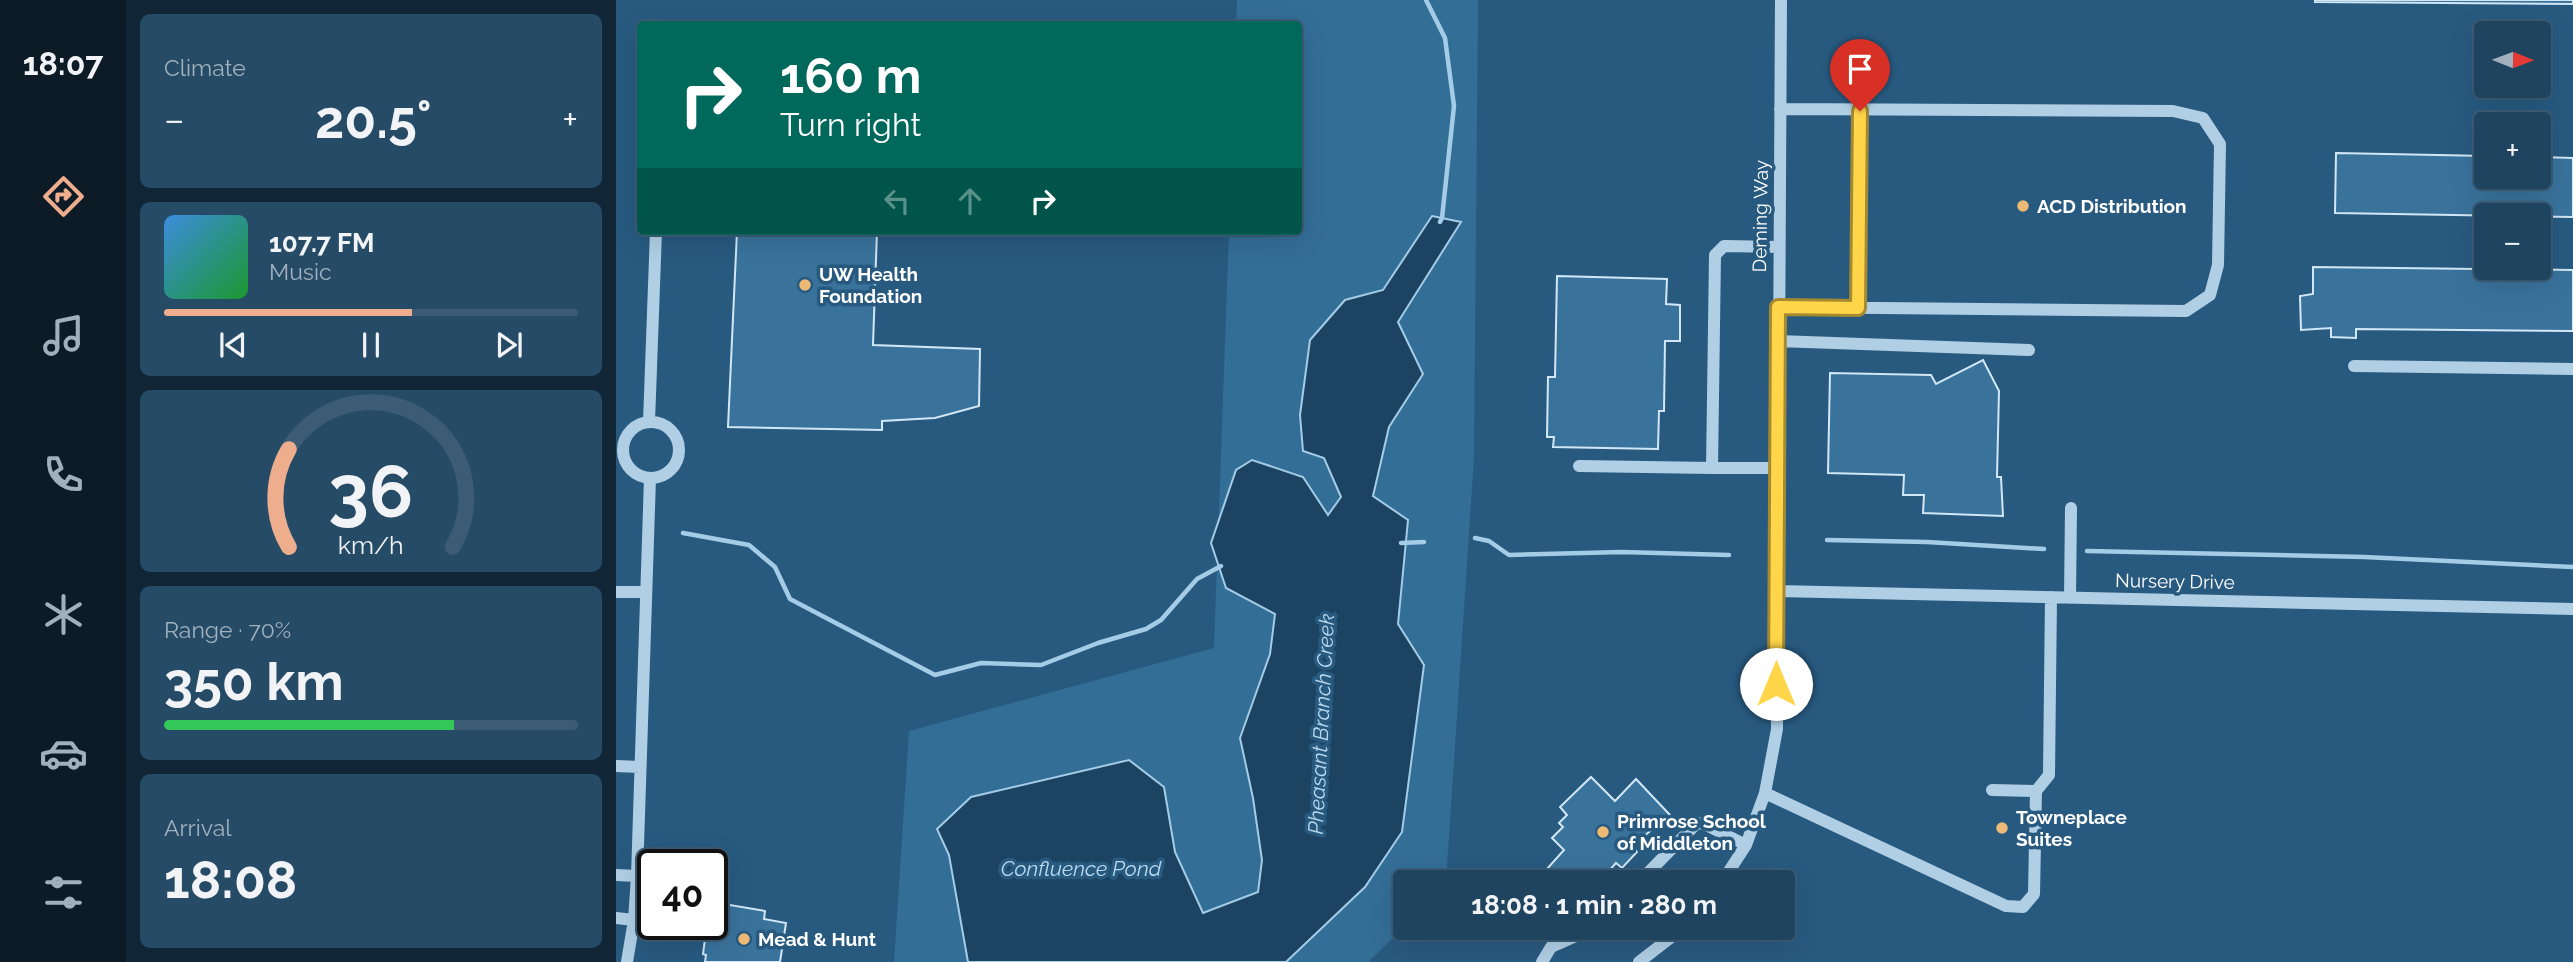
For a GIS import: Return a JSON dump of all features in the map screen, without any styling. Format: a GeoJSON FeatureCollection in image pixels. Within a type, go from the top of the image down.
{"type":"FeatureCollection","features":[{"type":"Feature","properties":{"kind":"street","name":"Deming Way"},"geometry":{"type":"LineString","coordinates":[[1730,870],[1746,845],[1765,793],[1777,729],[1781,0]]}},
{"type":"Feature","properties":{"kind":"street"},"geometry":{"type":"LineString","coordinates":[[1778,307],[2186,310],[2210,295],[2218,265],[2220,144],[2203,118],[2173,111],[1780,109]]}},
{"type":"Feature","properties":{"kind":"street"},"geometry":{"type":"LineString","coordinates":[[1858,308],[1860,111]]}},
{"type":"Feature","properties":{"kind":"street"},"geometry":{"type":"LineString","coordinates":[[649,422],[656,235]]}},
{"type":"Feature","properties":{"kind":"street"},"geometry":{"type":"LineString","coordinates":[[1712,468],[1715,255],[1724,246],[1779,247]]}},
{"type":"Feature","properties":{"kind":"street"},"geometry":{"type":"LineString","coordinates":[[1778,341],[2029,350]]}},
{"type":"Feature","properties":{"kind":"street"},"geometry":{"type":"LineString","coordinates":[[2354,366],[2573,369]]}},
{"type":"Feature","properties":{"kind":"street"},"geometry":{"type":"LineString","coordinates":[[649,422],[670,429],[679,448],[674,466],[667,473],[650,478],[634,472],[620,458],[626,437],[636,426],[649,422]]}},
{"type":"Feature","properties":{"kind":"street"},"geometry":{"type":"LineString","coordinates":[[1579,466],[1777,468]]}},
{"type":"Feature","properties":{"kind":"street"},"geometry":{"type":"LineString","coordinates":[[638,849],[650,478]]}},
{"type":"Feature","properties":{"kind":"street"},"geometry":{"type":"LineString","coordinates":[[2070,598],[2071,508]]}},
{"type":"Feature","properties":{"kind":"street","name":"Nursery Drive"},"geometry":{"type":"LineString","coordinates":[[1776,591],[2573,610]]}},
{"type":"Feature","properties":{"kind":"street"},"geometry":{"type":"LineString","coordinates":[[616,592],[646,592]]}},
{"type":"Feature","properties":{"kind":"street"},"geometry":{"type":"LineString","coordinates":[[1765,793],[2006,906],[2023,907],[2034,894],[2036,791],[2049,775],[2051,597]]}},
{"type":"Feature","properties":{"kind":"street"},"geometry":{"type":"LineString","coordinates":[[616,766],[640,767]]}},
{"type":"Feature","properties":{"kind":"street"},"geometry":{"type":"LineString","coordinates":[[1992,790],[2036,791]]}},
{"type":"Feature","properties":{"kind":"street"},"geometry":{"type":"LineString","coordinates":[[1651,870],[1696,824],[1702,824],[1746,845]]}},
{"type":"Feature","properties":{"kind":"street"},"geometry":{"type":"LineString","coordinates":[[616,876],[637,876],[634,920],[627,962]]}},
{"type":"Feature","properties":{"kind":"street"},"geometry":{"type":"LineString","coordinates":[[616,918],[634,920]]}},
{"type":"Feature","properties":{"kind":"street"},"geometry":{"type":"LineString","coordinates":[[1542,962],[1551,947],[1567,940]]}},
{"type":"Feature","properties":{"kind":"street"},"geometry":{"type":"LineString","coordinates":[[1639,962],[1667,940]]}},
{"type":"Feature","properties":{"kind":"shaded area"},"geometry":{"type":"Polygon","coordinates":[[[1237,0],[1478,0],[1474,457],[1447,870],[1393,870],[1393,938],[1368,962],[894,962],[909,731],[1214,648],[1229,235],[1302,235],[1302,21],[1236,21],[1237,0]]]}},
{"type":"Feature","properties":{"kind":"water","name":"Confluence Pond"},"geometry":{"type":"Polygon","coordinates":[[[1432,216],[1461,222],[1398,322],[1423,374],[1389,427],[1373,496],[1408,520],[1398,624],[1424,665],[1402,832],[1365,887],[1286,962],[968,962],[949,855],[937,829],[971,797],[1129,760],[1164,787],[1175,852],[1203,913],[1258,892],[1262,860],[1253,798],[1240,738],[1270,654],[1275,614],[1226,588],[1211,543],[1236,470],[1252,460],[1303,477],[1328,515],[1341,497],[1324,458],[1303,451],[1300,415],[1310,340],[1345,300],[1383,290],[1432,216]]]}},
{"type":"Feature","properties":{"kind":"building"},"geometry":{"type":"Polygon","coordinates":[[[2573,0],[2573,4],[2315,2],[2573,0]]]}},
{"type":"Feature","properties":{"kind":"building"},"geometry":{"type":"Polygon","coordinates":[[[2336,153],[2474,156],[2474,189],[2551,189],[2551,157],[2573,158],[2573,217],[2551,217],[2551,203],[2474,203],[2474,215],[2335,213],[2336,153]]]}},
{"type":"Feature","properties":{"kind":"building","name":"UW Health Foundation"},"geometry":{"type":"Polygon","coordinates":[[[737,235],[877,235],[873,345],[980,349],[979,406],[935,418],[882,421],[882,430],[728,427],[737,235]]]}},
{"type":"Feature","properties":{"kind":"building"},"geometry":{"type":"Polygon","coordinates":[[[2313,267],[2474,269],[2474,280],[2551,280],[2551,270],[2573,270],[2573,331],[2356,329],[2356,338],[2331,337],[2331,328],[2301,330],[2300,296],[2313,294],[2313,267]]]}},
{"type":"Feature","properties":{"kind":"building"},"geometry":{"type":"Polygon","coordinates":[[[1557,276],[1667,279],[1666,304],[1680,305],[1680,341],[1665,341],[1664,411],[1659,411],[1658,449],[1553,447],[1554,437],[1547,437],[1548,377],[1555,377],[1557,276]]]}},
{"type":"Feature","properties":{"kind":"building"},"geometry":{"type":"Polygon","coordinates":[[[1983,360],[1999,391],[1997,477],[2001,477],[2003,516],[1923,513],[1924,495],[1903,495],[1904,475],[1828,473],[1830,373],[1931,375],[1936,384],[1983,360]]]}},
{"type":"Feature","properties":{"kind":"building","name":"Primrose School of Middleton"},"geometry":{"type":"Polygon","coordinates":[[[1591,777],[1615,801],[1636,779],[1670,815],[1632,846],[1637,852],[1622,868],[1616,863],[1610,870],[1546,870],[1564,850],[1552,838],[1563,827],[1559,823],[1567,815],[1560,807],[1591,777]]]}},
{"type":"Feature","properties":{"kind":"building","name":"Mead & Hunt"},"geometry":{"type":"Polygon","coordinates":[[[728,905],[765,911],[764,919],[786,923],[780,962],[705,962],[706,955],[703,954],[705,940],[728,940],[728,905]]]}},
{"type":"Feature","properties":{"kind":"waterway"},"geometry":{"type":"LineString","coordinates":[[1426,0],[1445,38],[1454,106],[1440,222]]}},
{"type":"Feature","properties":{"kind":"waterway"},"geometry":{"type":"LineString","coordinates":[[683,533],[749,545],[775,567],[790,599],[935,675],[981,663],[1041,665],[1098,643],[1146,629],[1161,620],[1197,579],[1221,566]]}},
{"type":"Feature","properties":{"kind":"waterway"},"geometry":{"type":"LineString","coordinates":[[1475,538],[1489,541],[1509,555],[1622,552],[1729,555]]}},
{"type":"Feature","properties":{"kind":"waterway"},"geometry":{"type":"LineString","coordinates":[[1827,540],[1927,542],[2044,549]]}},
{"type":"Feature","properties":{"kind":"waterway"},"geometry":{"type":"LineString","coordinates":[[1401,543],[1424,542]]}},
{"type":"Feature","properties":{"kind":"waterway"},"geometry":{"type":"LineString","coordinates":[[2087,551],[2364,557],[2573,567]]}},
{"type":"Feature","properties":{"kind":"place","name":"ACD Distribution"},"geometry":{"type":"Point","coordinates":[2023,206]}},
{"type":"Feature","properties":{"kind":"place","name":"UW Health Foundation"},"geometry":{"type":"Point","coordinates":[805,285]}},
{"type":"Feature","properties":{"kind":"place","name":"Towneplace Suites"},"geometry":{"type":"Point","coordinates":[2002,828]}},
{"type":"Feature","properties":{"kind":"place","name":"Primrose School of Middleton"},"geometry":{"type":"Point","coordinates":[1603,832]}},
{"type":"Feature","properties":{"kind":"place","name":"Mead & Hunt"},"geometry":{"type":"Point","coordinates":[744,939]}},
{"type":"Feature","properties":{"kind":"route"},"geometry":{"type":"LineString","coordinates":[[1776,684],[1778,307],[1858,308],[1860,111]]}},
{"type":"Feature","properties":{"kind":"water label","name":"Pheasant Branch Creek"},"geometry":{"type":"Point","coordinates":[1321,724]}}]}
